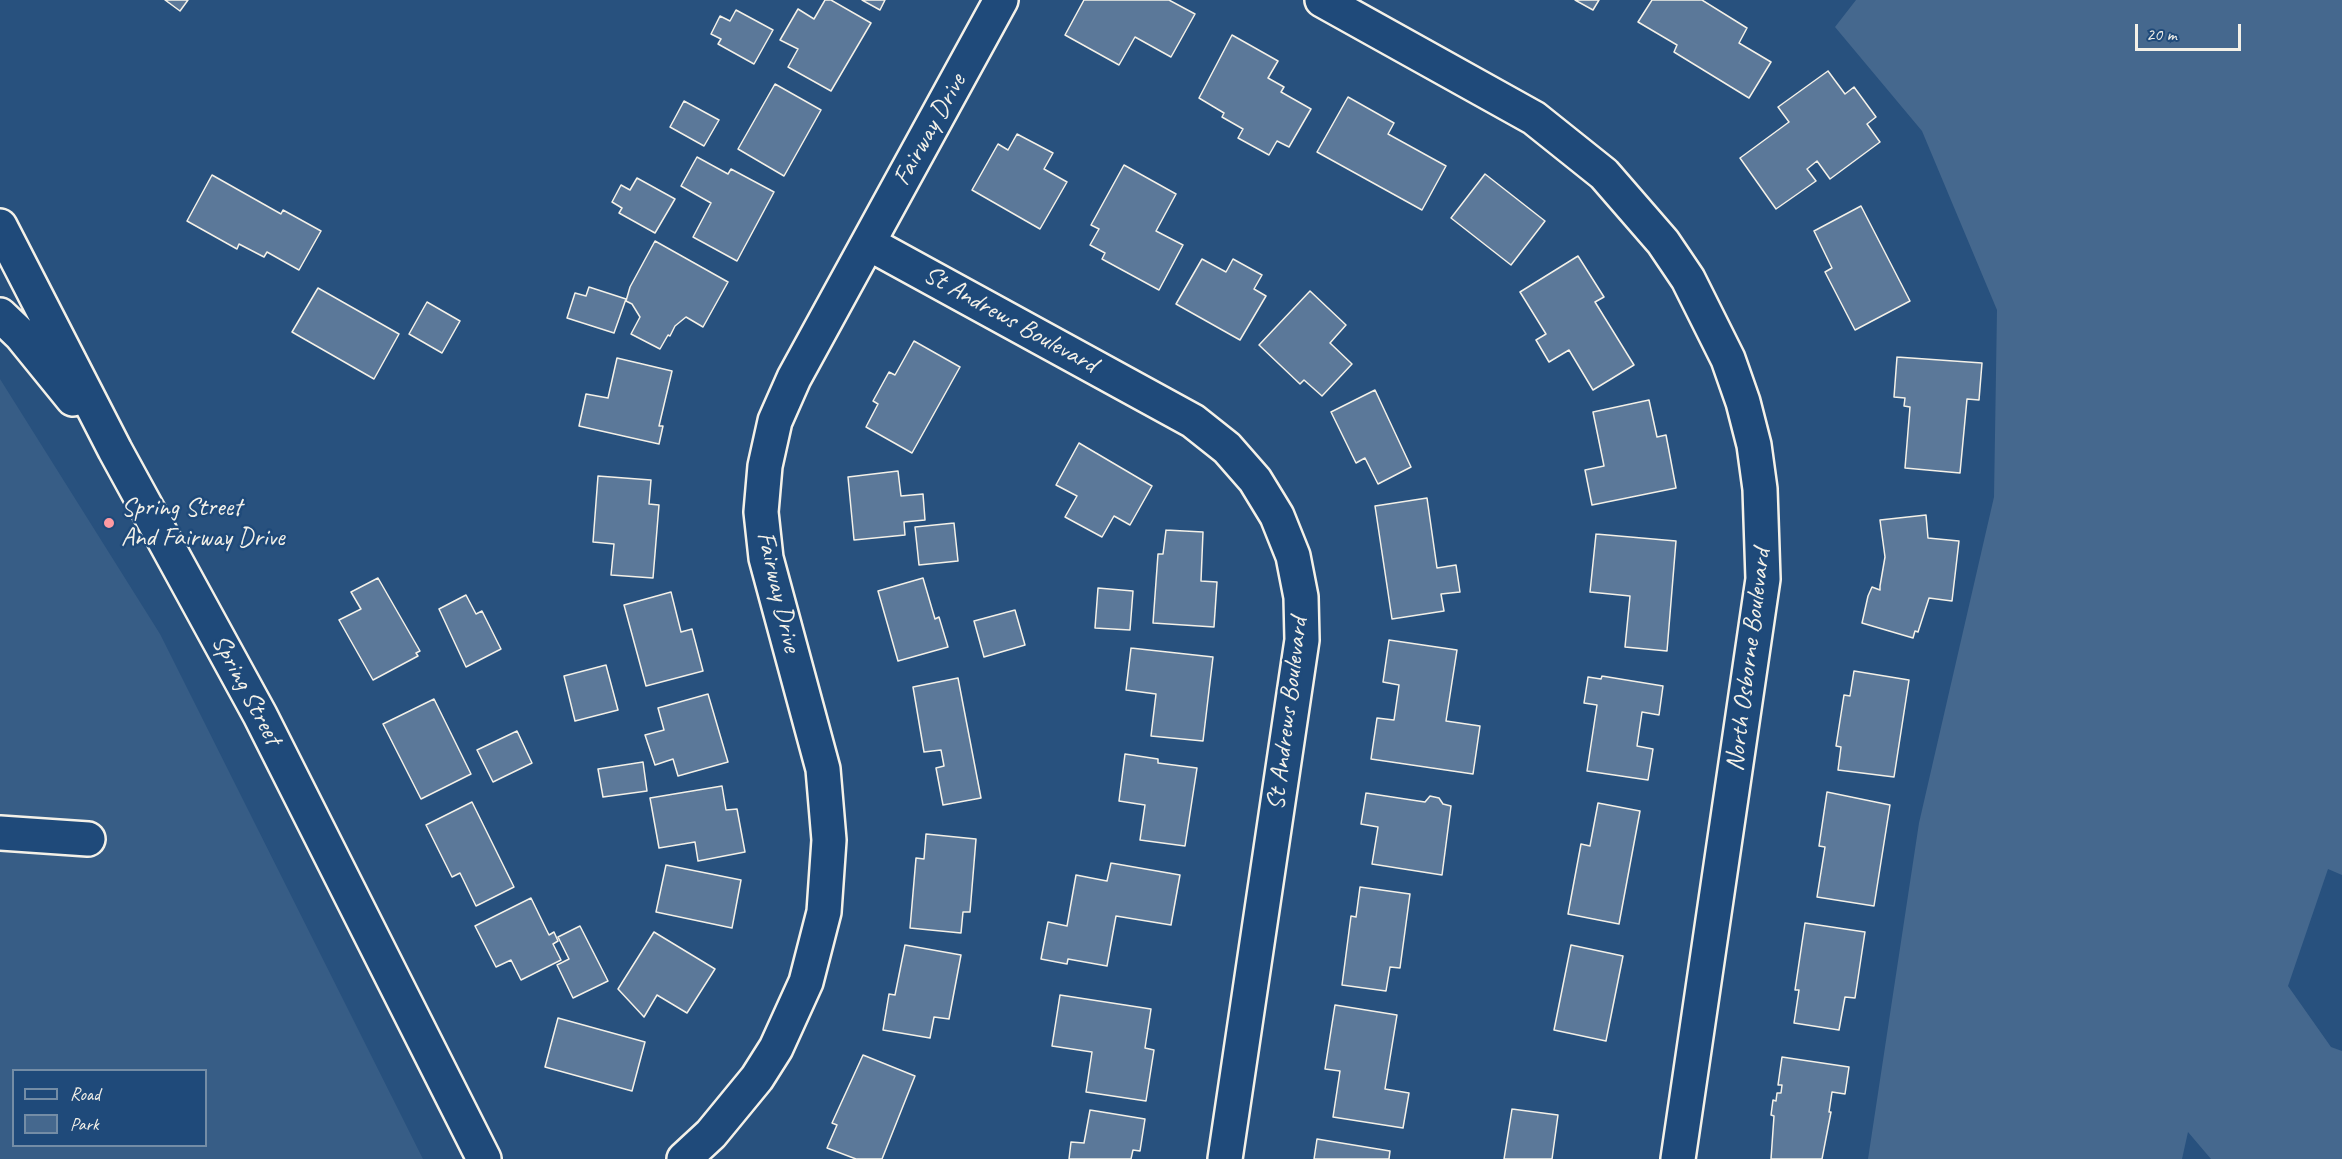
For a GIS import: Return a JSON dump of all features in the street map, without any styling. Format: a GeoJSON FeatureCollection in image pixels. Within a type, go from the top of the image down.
{"type":"FeatureCollection","features":[{"type":"Feature","properties":{"kind":"street","name":"Fairway Drive"},"geometry":{"type":"LineString","coordinates":[[684,1159],[711,1134],[757,1078],[776,1048],[806,982],[824,912],[830,840],[823,769],[766,558],[761,512],[765,465],[775,421],[794,378],[1001,0]]}},
{"type":"Feature","properties":{"kind":"street","name":"North Osborne Boulevard"},"geometry":{"type":"LineString","coordinates":[[1322,0],[1534,118],[1604,174],[1663,242],[1688,279],[1728,359],[1743,402],[1754,445],[1760,489],[1763,579],[1678,1159]]}},
{"type":"Feature","properties":{"kind":"street","name":"Spring Street"},"geometry":{"type":"LineString","coordinates":[[0,226],[115,450],[266,725],[484,1159]]}},
{"type":"Feature","properties":{"kind":"street","name":"St Andrews Boulevard"},"geometry":{"type":"LineString","coordinates":[[868,243],[1193,422],[1227,448],[1255,480],[1277,516],[1293,556],[1301,597],[1302,640],[1225,1159]]}},
{"type":"Feature","properties":{"kind":"street"},"geometry":{"type":"LineString","coordinates":[[0,315],[21,335],[115,450]]}},
{"type":"Feature","properties":{"kind":"street"},"geometry":{"type":"LineString","coordinates":[[0,832],[88,839]]}},
{"type":"Feature","properties":{"kind":"shaded area"},"geometry":{"type":"Polygon","coordinates":[[[0,379],[160,634],[423,1159],[0,1159],[0,379]]]}},
{"type":"Feature","properties":{"kind":"green space"},"geometry":{"type":"Polygon","coordinates":[[[1856,0],[2342,0],[2342,875],[2328,869],[2288,986],[2331,1047],[2342,1051],[2342,1159],[2211,1159],[2188,1132],[2182,1159],[1868,1159],[1919,823],[1994,497],[1997,310],[1922,131],[1835,27],[1856,0]]]}},
{"type":"Feature","properties":{"kind":"building"},"geometry":{"type":"Polygon","coordinates":[[[165,0],[188,0],[180,11],[165,0]]]}},
{"type":"Feature","properties":{"kind":"building"},"geometry":{"type":"Polygon","coordinates":[[[825,0],[831,0],[871,23],[831,91],[788,67],[798,49],[780,40],[798,9],[814,19],[825,0]]]}},
{"type":"Feature","properties":{"kind":"building"},"geometry":{"type":"Polygon","coordinates":[[[862,0],[885,0],[880,10],[862,0]]]}},
{"type":"Feature","properties":{"kind":"building"},"geometry":{"type":"Polygon","coordinates":[[[1084,0],[1169,0],[1195,14],[1171,57],[1135,37],[1119,65],[1065,35],[1084,0]]]}},
{"type":"Feature","properties":{"kind":"building"},"geometry":{"type":"Polygon","coordinates":[[[1575,0],[1599,0],[1593,10],[1575,0]]]}},
{"type":"Feature","properties":{"kind":"building"},"geometry":{"type":"Polygon","coordinates":[[[1652,0],[1702,0],[1747,28],[1739,43],[1771,62],[1749,98],[1674,52],[1677,45],[1638,22],[1652,0]]]}},
{"type":"Feature","properties":{"kind":"building"},"geometry":{"type":"Polygon","coordinates":[[[736,10],[773,30],[754,64],[718,44],[721,39],[711,34],[720,16],[730,21],[736,10]]]}},
{"type":"Feature","properties":{"kind":"building"},"geometry":{"type":"Polygon","coordinates":[[[1232,35],[1278,61],[1268,78],[1284,87],[1281,92],[1311,109],[1289,147],[1277,141],[1269,155],[1238,138],[1243,129],[1222,117],[1224,113],[1199,98],[1232,35]]]}},
{"type":"Feature","properties":{"kind":"building"},"geometry":{"type":"Polygon","coordinates":[[[1828,71],[1845,94],[1854,87],[1876,117],[1867,124],[1880,142],[1830,179],[1817,161],[1807,169],[1816,181],[1776,209],[1740,158],[1789,122],[1778,107],[1828,71]]]}},
{"type":"Feature","properties":{"kind":"building"},"geometry":{"type":"Polygon","coordinates":[[[775,84],[821,110],[784,176],[738,149],[775,84]]]}},
{"type":"Feature","properties":{"kind":"building"},"geometry":{"type":"Polygon","coordinates":[[[1348,97],[1394,123],[1388,134],[1446,166],[1422,210],[1317,152],[1348,97]]]}},
{"type":"Feature","properties":{"kind":"building"},"geometry":{"type":"Polygon","coordinates":[[[684,101],[719,120],[704,146],[670,127],[684,101]]]}},
{"type":"Feature","properties":{"kind":"building"},"geometry":{"type":"Polygon","coordinates":[[[1017,134],[1053,153],[1044,169],[1067,182],[1040,229],[972,190],[998,144],[1008,150],[1017,134]]]}},
{"type":"Feature","properties":{"kind":"building"},"geometry":{"type":"Polygon","coordinates":[[[697,157],[728,174],[731,169],[774,192],[737,261],[693,237],[711,203],[681,186],[697,157]]]}},
{"type":"Feature","properties":{"kind":"building"},"geometry":{"type":"Polygon","coordinates":[[[1124,165],[1176,194],[1156,231],[1183,245],[1159,290],[1102,259],[1105,253],[1090,245],[1099,229],[1091,225],[1124,165]]]}},
{"type":"Feature","properties":{"kind":"building"},"geometry":{"type":"Polygon","coordinates":[[[1485,174],[1545,221],[1511,265],[1451,218],[1485,174]]]}},
{"type":"Feature","properties":{"kind":"building"},"geometry":{"type":"Polygon","coordinates":[[[212,175],[281,214],[283,210],[321,231],[299,270],[267,252],[264,257],[239,244],[237,249],[187,221],[212,175]]]}},
{"type":"Feature","properties":{"kind":"building"},"geometry":{"type":"Polygon","coordinates":[[[637,178],[675,199],[655,233],[619,213],[622,208],[612,202],[621,185],[630,190],[637,178]]]}},
{"type":"Feature","properties":{"kind":"building"},"geometry":{"type":"Polygon","coordinates":[[[1861,206],[1910,301],[1855,330],[1825,272],[1832,268],[1814,231],[1861,206]]]}},
{"type":"Feature","properties":{"kind":"building"},"geometry":{"type":"Polygon","coordinates":[[[655,241],[728,282],[703,327],[686,317],[675,326],[660,349],[631,334],[640,317],[632,304],[626,301],[630,287],[655,241]]]}},
{"type":"Feature","properties":{"kind":"building"},"geometry":{"type":"Polygon","coordinates":[[[1578,256],[1604,297],[1595,302],[1634,365],[1593,390],[1569,350],[1549,362],[1536,340],[1546,334],[1520,292],[1578,256]]]}},
{"type":"Feature","properties":{"kind":"building"},"geometry":{"type":"Polygon","coordinates":[[[1202,259],[1226,272],[1233,259],[1262,275],[1254,289],[1266,296],[1240,340],[1176,304],[1202,259]]]}},
{"type":"Feature","properties":{"kind":"building"},"geometry":{"type":"Polygon","coordinates":[[[589,287],[626,299],[614,333],[567,318],[575,293],[586,296],[589,287]]]}},
{"type":"Feature","properties":{"kind":"building"},"geometry":{"type":"Polygon","coordinates":[[[318,288],[399,334],[374,379],[292,332],[318,288]]]}},
{"type":"Feature","properties":{"kind":"building"},"geometry":{"type":"Polygon","coordinates":[[[1310,291],[1346,325],[1330,343],[1352,364],[1322,396],[1304,380],[1300,384],[1259,345],[1310,291]]]}},
{"type":"Feature","properties":{"kind":"building"},"geometry":{"type":"Polygon","coordinates":[[[427,302],[460,321],[442,353],[409,334],[427,302]]]}},
{"type":"Feature","properties":{"kind":"building"},"geometry":{"type":"Polygon","coordinates":[[[914,341],[960,367],[912,453],[866,427],[878,404],[873,401],[889,372],[895,375],[914,341]]]}},
{"type":"Feature","properties":{"kind":"building"},"geometry":{"type":"Polygon","coordinates":[[[1897,357],[1982,363],[1979,400],[1967,399],[1960,473],[1905,468],[1910,407],[1904,406],[1905,398],[1894,397],[1897,357]]]}},
{"type":"Feature","properties":{"kind":"building"},"geometry":{"type":"Polygon","coordinates":[[[617,358],[672,371],[659,426],[663,426],[659,444],[579,426],[586,394],[608,398],[617,358]]]}},
{"type":"Feature","properties":{"kind":"building"},"geometry":{"type":"Polygon","coordinates":[[[1375,390],[1411,467],[1378,484],[1365,458],[1356,463],[1331,412],[1375,390]]]}},
{"type":"Feature","properties":{"kind":"building"},"geometry":{"type":"Polygon","coordinates":[[[1649,400],[1657,437],[1666,435],[1676,488],[1592,505],[1585,470],[1604,466],[1593,412],[1649,400]]]}},
{"type":"Feature","properties":{"kind":"building"},"geometry":{"type":"Polygon","coordinates":[[[1079,443],[1152,486],[1130,525],[1114,516],[1102,537],[1065,517],[1077,496],[1056,485],[1079,443]]]}},
{"type":"Feature","properties":{"kind":"building"},"geometry":{"type":"Polygon","coordinates":[[[898,471],[901,496],[923,494],[925,520],[904,522],[905,535],[854,540],[848,477],[898,471]]]}},
{"type":"Feature","properties":{"kind":"building"},"geometry":{"type":"Polygon","coordinates":[[[598,476],[651,480],[649,504],[659,505],[653,578],[611,575],[614,544],[593,542],[598,476]]]}},
{"type":"Feature","properties":{"kind":"building"},"geometry":{"type":"Polygon","coordinates":[[[1427,498],[1437,568],[1456,565],[1460,592],[1441,594],[1444,611],[1392,619],[1375,506],[1427,498]]]}},
{"type":"Feature","properties":{"kind":"building"},"geometry":{"type":"Polygon","coordinates":[[[1926,515],[1928,538],[1959,541],[1952,601],[1929,598],[1918,632],[1915,631],[1913,638],[1862,623],[1872,587],[1880,590],[1885,557],[1880,520],[1926,515]]]}},
{"type":"Feature","properties":{"kind":"building"},"geometry":{"type":"Polygon","coordinates":[[[954,523],[958,561],[919,565],[915,527],[954,523]]]}},
{"type":"Feature","properties":{"kind":"building"},"geometry":{"type":"Polygon","coordinates":[[[1166,530],[1203,532],[1201,581],[1217,582],[1214,627],[1153,623],[1158,554],[1163,554],[1166,530]]]}},
{"type":"Feature","properties":{"kind":"building"},"geometry":{"type":"Polygon","coordinates":[[[1596,534],[1676,541],[1667,651],[1625,647],[1630,596],[1590,592],[1596,534]]]}},
{"type":"Feature","properties":{"kind":"building"},"geometry":{"type":"Polygon","coordinates":[[[378,578],[420,651],[416,653],[418,656],[373,680],[339,620],[361,609],[351,592],[378,578]]]}},
{"type":"Feature","properties":{"kind":"building"},"geometry":{"type":"Polygon","coordinates":[[[923,578],[935,619],[939,617],[948,647],[898,661],[878,591],[923,578]]]}},
{"type":"Feature","properties":{"kind":"building"},"geometry":{"type":"Polygon","coordinates":[[[1098,588],[1133,591],[1130,630],[1095,628],[1098,588]]]}},
{"type":"Feature","properties":{"kind":"building"},"geometry":{"type":"Polygon","coordinates":[[[671,592],[681,632],[692,629],[703,671],[646,686],[624,605],[671,592]]]}},
{"type":"Feature","properties":{"kind":"building"},"geometry":{"type":"Polygon","coordinates":[[[466,595],[476,614],[482,611],[501,649],[466,667],[439,609],[466,595]]]}},
{"type":"Feature","properties":{"kind":"building"},"geometry":{"type":"Polygon","coordinates":[[[1015,610],[1025,645],[984,657],[974,621],[1015,610]]]}},
{"type":"Feature","properties":{"kind":"building"},"geometry":{"type":"Polygon","coordinates":[[[1389,640],[1457,650],[1446,721],[1480,726],[1473,774],[1371,759],[1377,718],[1394,720],[1399,685],[1383,682],[1389,640]]]}},
{"type":"Feature","properties":{"kind":"building"},"geometry":{"type":"Polygon","coordinates":[[[1131,648],[1213,657],[1203,741],[1151,736],[1156,694],[1126,690],[1131,648]]]}},
{"type":"Feature","properties":{"kind":"building"},"geometry":{"type":"Polygon","coordinates":[[[606,665],[618,710],[575,721],[564,676],[606,665]]]}},
{"type":"Feature","properties":{"kind":"building"},"geometry":{"type":"Polygon","coordinates":[[[1854,671],[1909,680],[1894,777],[1838,770],[1841,747],[1836,746],[1844,695],[1850,696],[1854,671]]]}},
{"type":"Feature","properties":{"kind":"building"},"geometry":{"type":"Polygon","coordinates":[[[1602,676],[1663,686],[1659,715],[1642,712],[1637,746],[1653,749],[1648,780],[1587,771],[1597,705],[1584,703],[1588,677],[1601,679],[1602,676]]]}},
{"type":"Feature","properties":{"kind":"building"},"geometry":{"type":"Polygon","coordinates":[[[958,678],[981,798],[943,805],[936,768],[944,766],[941,750],[924,752],[913,687],[958,678]]]}},
{"type":"Feature","properties":{"kind":"building"},"geometry":{"type":"Polygon","coordinates":[[[708,694],[728,762],[678,776],[673,759],[655,765],[645,735],[664,730],[658,708],[708,694]]]}},
{"type":"Feature","properties":{"kind":"building"},"geometry":{"type":"Polygon","coordinates":[[[434,699],[471,774],[421,799],[383,724],[434,699]]]}},
{"type":"Feature","properties":{"kind":"building"},"geometry":{"type":"Polygon","coordinates":[[[517,731],[532,763],[493,782],[477,750],[517,731]]]}},
{"type":"Feature","properties":{"kind":"building"},"geometry":{"type":"Polygon","coordinates":[[[1125,754],[1158,759],[1158,763],[1197,768],[1185,846],[1140,840],[1145,805],[1119,801],[1125,754]]]}},
{"type":"Feature","properties":{"kind":"building"},"geometry":{"type":"Polygon","coordinates":[[[643,762],[647,791],[603,797],[598,769],[643,762]]]}},
{"type":"Feature","properties":{"kind":"building"},"geometry":{"type":"Polygon","coordinates":[[[722,786],[726,810],[737,809],[745,852],[698,861],[695,842],[659,848],[650,798],[722,786]]]}},
{"type":"Feature","properties":{"kind":"building"},"geometry":{"type":"Polygon","coordinates":[[[1827,792],[1890,805],[1874,906],[1817,897],[1825,847],[1819,846],[1827,792]]]}},
{"type":"Feature","properties":{"kind":"building"},"geometry":{"type":"Polygon","coordinates":[[[1366,793],[1425,802],[1430,796],[1439,798],[1443,804],[1451,806],[1442,875],[1372,864],[1378,827],[1361,824],[1366,793]]]}},
{"type":"Feature","properties":{"kind":"building"},"geometry":{"type":"Polygon","coordinates":[[[472,802],[514,887],[476,906],[460,873],[452,877],[426,825],[472,802]]]}},
{"type":"Feature","properties":{"kind":"building"},"geometry":{"type":"Polygon","coordinates":[[[1598,803],[1640,811],[1619,924],[1568,914],[1581,844],[1590,846],[1598,803]]]}},
{"type":"Feature","properties":{"kind":"building"},"geometry":{"type":"Polygon","coordinates":[[[926,834],[976,839],[970,912],[963,912],[961,933],[910,928],[916,858],[924,859],[926,834]]]}},
{"type":"Feature","properties":{"kind":"building"},"geometry":{"type":"Polygon","coordinates":[[[1111,863],[1180,875],[1171,925],[1116,916],[1107,966],[1068,959],[1067,964],[1041,959],[1048,922],[1067,926],[1076,875],[1107,881],[1111,863]]]}},
{"type":"Feature","properties":{"kind":"building"},"geometry":{"type":"Polygon","coordinates":[[[666,865],[741,880],[732,928],[656,912],[666,865]]]}},
{"type":"Feature","properties":{"kind":"building"},"geometry":{"type":"Polygon","coordinates":[[[1360,887],[1410,894],[1400,968],[1390,967],[1386,991],[1342,985],[1351,916],[1356,917],[1360,887]]]}},
{"type":"Feature","properties":{"kind":"building"},"geometry":{"type":"Polygon","coordinates":[[[531,898],[549,935],[554,932],[558,941],[553,944],[561,960],[521,980],[511,960],[496,967],[475,926],[531,898]]]}},
{"type":"Feature","properties":{"kind":"building"},"geometry":{"type":"Polygon","coordinates":[[[1805,923],[1865,932],[1855,998],[1845,997],[1839,1030],[1794,1023],[1799,990],[1795,990],[1805,923]]]}},
{"type":"Feature","properties":{"kind":"building"},"geometry":{"type":"Polygon","coordinates":[[[580,926],[608,981],[573,998],[557,965],[569,959],[558,937],[580,926]]]}},
{"type":"Feature","properties":{"kind":"building"},"geometry":{"type":"Polygon","coordinates":[[[654,932],[715,969],[687,1013],[657,995],[644,1017],[618,989],[654,932]]]}},
{"type":"Feature","properties":{"kind":"building"},"geometry":{"type":"Polygon","coordinates":[[[905,945],[961,955],[949,1019],[934,1017],[930,1038],[883,1030],[889,994],[895,995],[905,945]]]}},
{"type":"Feature","properties":{"kind":"building"},"geometry":{"type":"Polygon","coordinates":[[[1571,945],[1623,956],[1606,1041],[1554,1030],[1571,945]]]}},
{"type":"Feature","properties":{"kind":"building"},"geometry":{"type":"Polygon","coordinates":[[[1060,995],[1151,1009],[1145,1048],[1154,1050],[1146,1101],[1086,1092],[1092,1052],[1052,1046],[1060,995]]]}},
{"type":"Feature","properties":{"kind":"building"},"geometry":{"type":"Polygon","coordinates":[[[1335,1005],[1397,1015],[1385,1089],[1409,1093],[1403,1128],[1333,1117],[1340,1071],[1325,1069],[1335,1005]]]}},
{"type":"Feature","properties":{"kind":"building"},"geometry":{"type":"Polygon","coordinates":[[[558,1018],[645,1042],[632,1091],[545,1067],[558,1018]]]}},
{"type":"Feature","properties":{"kind":"building"},"geometry":{"type":"Polygon","coordinates":[[[863,1055],[915,1076],[882,1159],[856,1159],[827,1148],[837,1125],[832,1123],[863,1055]]]}},
{"type":"Feature","properties":{"kind":"building"},"geometry":{"type":"Polygon","coordinates":[[[1782,1057],[1849,1067],[1845,1094],[1832,1092],[1829,1112],[1831,1112],[1822,1159],[1771,1159],[1774,1116],[1771,1115],[1773,1100],[1776,1101],[1777,1093],[1781,1093],[1782,1085],[1778,1085],[1782,1057]]]}},
{"type":"Feature","properties":{"kind":"building"},"geometry":{"type":"Polygon","coordinates":[[[1512,1109],[1558,1115],[1552,1159],[1504,1159],[1512,1109]]]}},
{"type":"Feature","properties":{"kind":"building"},"geometry":{"type":"Polygon","coordinates":[[[1090,1110],[1145,1119],[1140,1151],[1133,1150],[1131,1159],[1069,1159],[1071,1142],[1084,1143],[1090,1110]]]}},
{"type":"Feature","properties":{"kind":"building"},"geometry":{"type":"Polygon","coordinates":[[[1317,1139],[1390,1151],[1389,1159],[1314,1159],[1317,1139]]]}},
{"type":"Feature","properties":{"kind":"place","name":"Spring Street And Fairway Drive"},"geometry":{"type":"Point","coordinates":[109,523]}}]}
